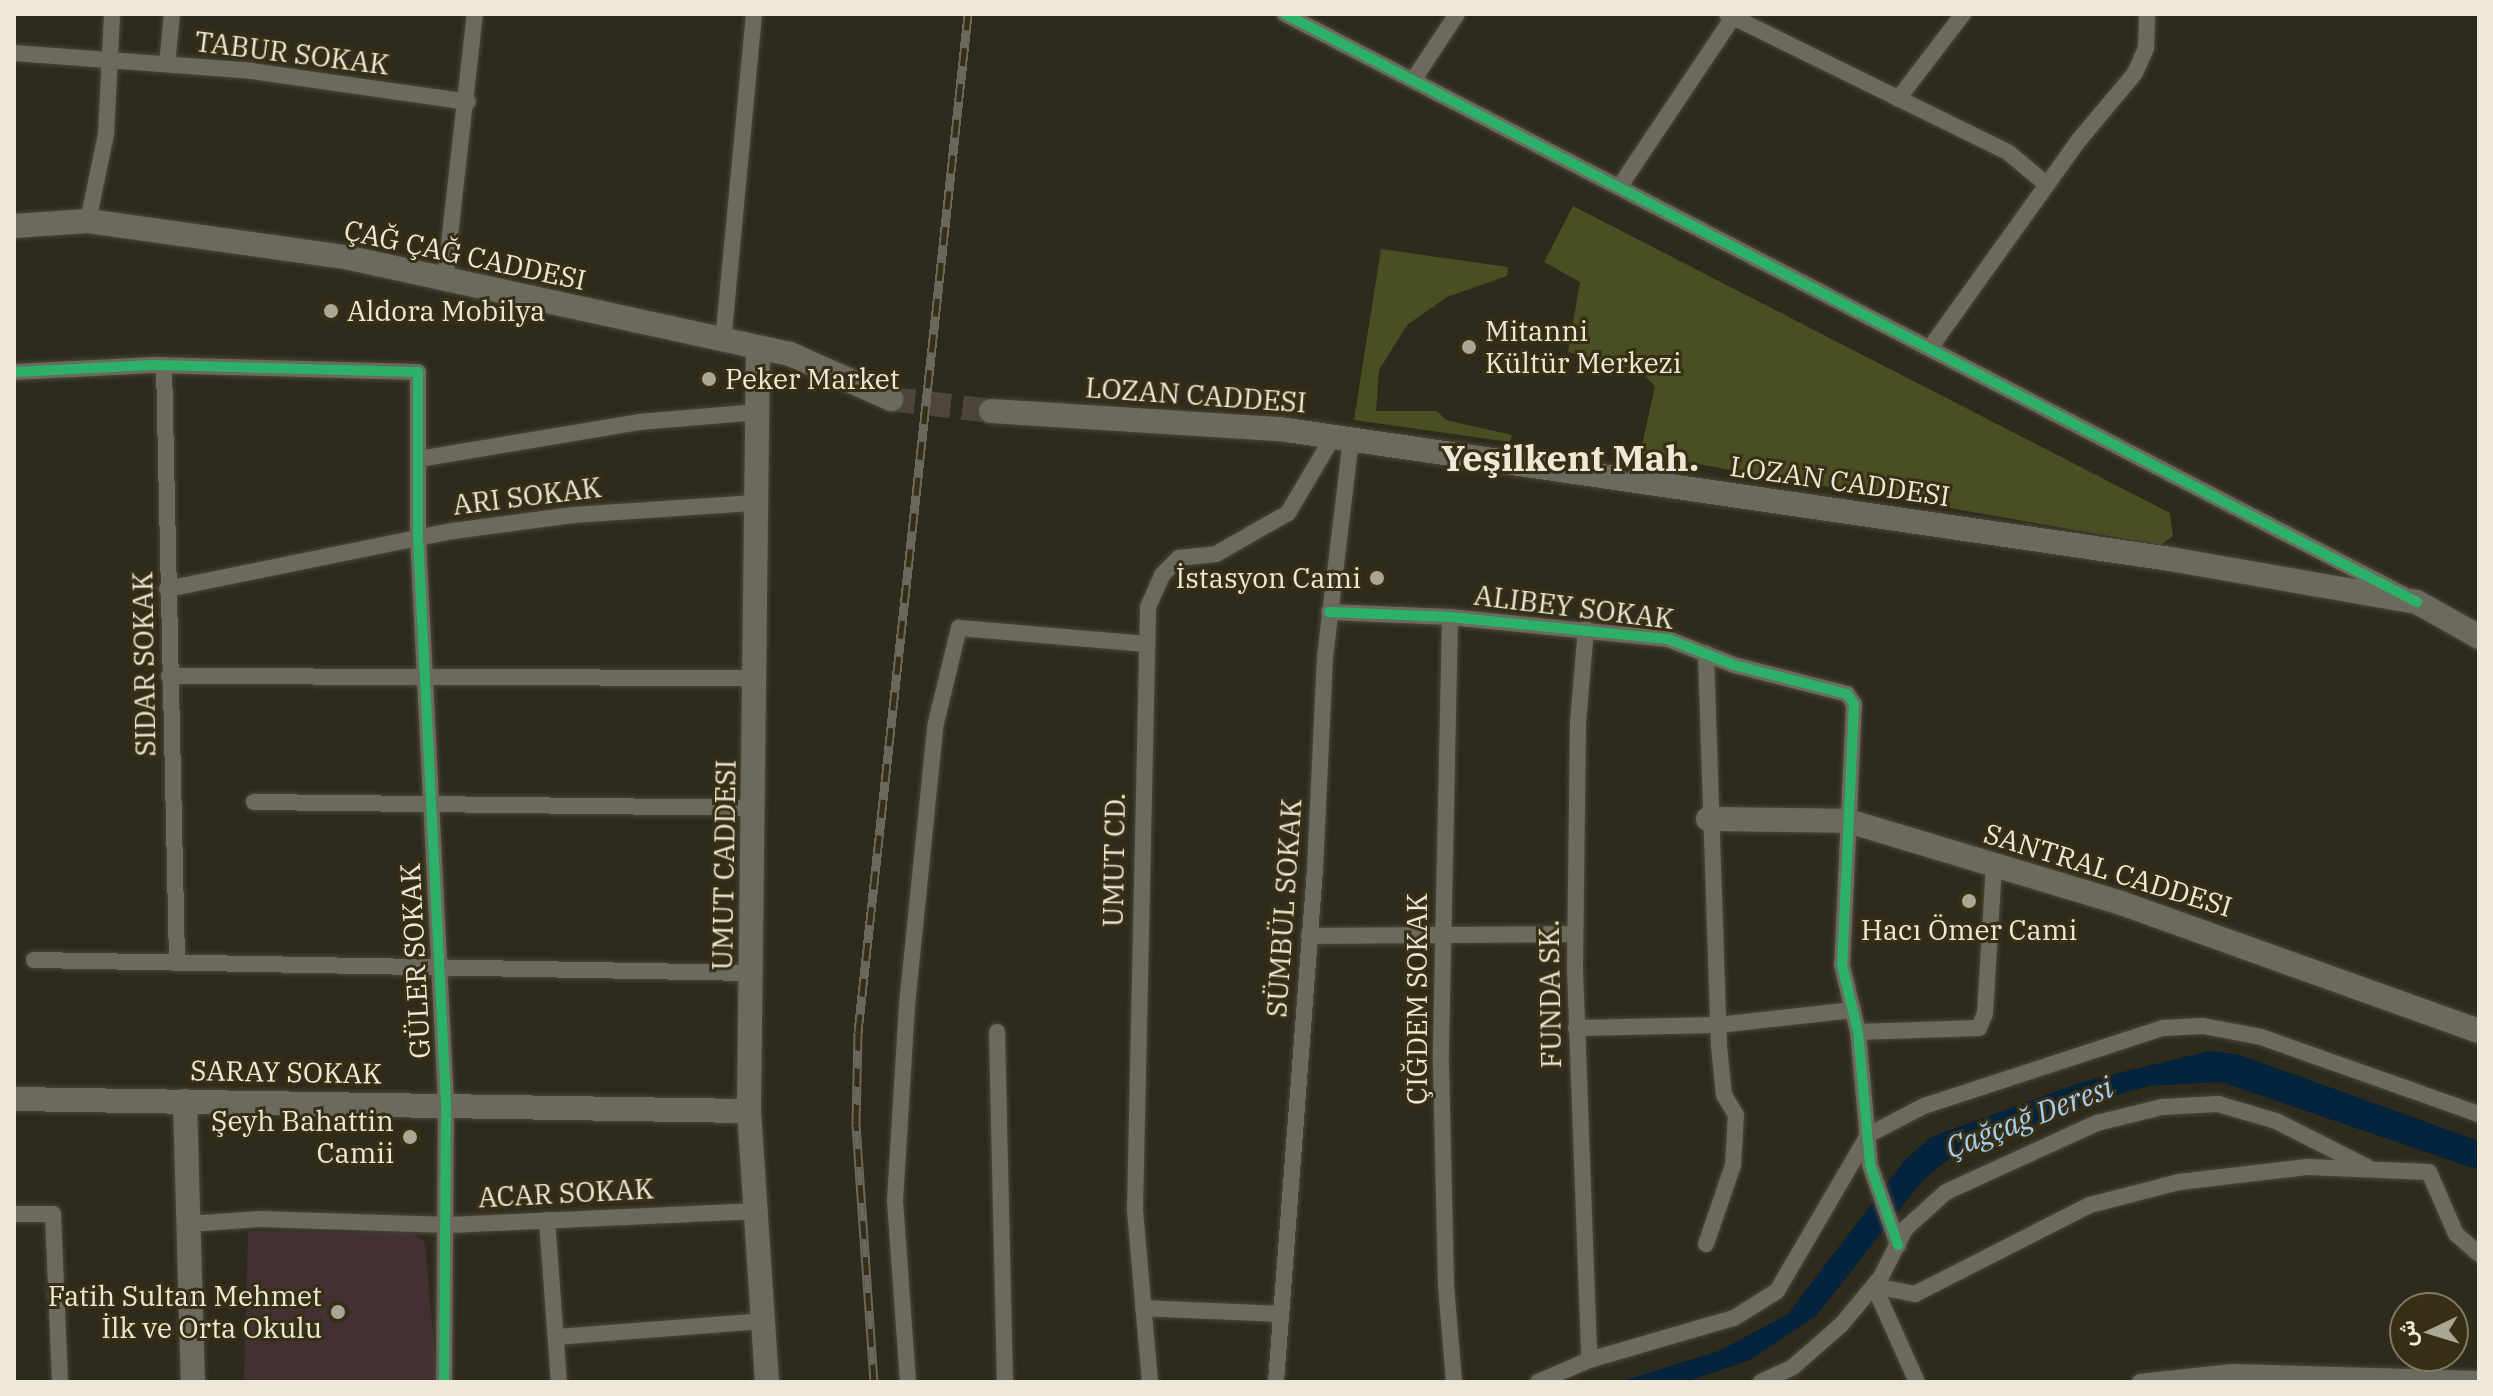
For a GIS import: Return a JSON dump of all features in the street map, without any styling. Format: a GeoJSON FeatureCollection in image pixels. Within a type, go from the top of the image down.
{"type":"FeatureCollection","features":[{"type":"Feature","properties":{"kind":"street"},"geometry":{"type":"LineString","coordinates":[[88,221],[106,134],[112,14]]}},
{"type":"Feature","properties":{"kind":"street"},"geometry":{"type":"LineString","coordinates":[[167,64],[172,14]]}},
{"type":"Feature","properties":{"kind":"street"},"geometry":{"type":"LineString","coordinates":[[445,280],[468,102],[475,14]]}},
{"type":"Feature","properties":{"kind":"street"},"geometry":{"type":"LineString","coordinates":[[723,342],[754,14]]}},
{"type":"Feature","properties":{"kind":"street"},"geometry":{"type":"LineString","coordinates":[[1285,14],[2417,602]]}},
{"type":"Feature","properties":{"kind":"street"},"geometry":{"type":"LineString","coordinates":[[1414,79],[1457,14]]}},
{"type":"Feature","properties":{"kind":"street"},"geometry":{"type":"LineString","coordinates":[[1898,99],[1963,14]]}},
{"type":"Feature","properties":{"kind":"street"},"geometry":{"type":"LineString","coordinates":[[1930,348],[2046,184],[2135,73],[2146,48],[2147,14]]}},
{"type":"Feature","properties":{"kind":"street"},"geometry":{"type":"LineString","coordinates":[[1620,186],[1731,15],[2009,153],[2046,184]]}},
{"type":"Feature","properties":{"kind":"street","name":"TABUR SOKAK"},"geometry":{"type":"LineString","coordinates":[[14,53],[167,64],[468,102]]}},
{"type":"Feature","properties":{"kind":"street","name":"ÇAĞ ÇAĞ CADDESI"},"geometry":{"type":"LineString","coordinates":[[14,226],[88,221],[350,258],[723,342],[790,354],[891,399]]}},
{"type":"Feature","properties":{"kind":"street","name":"UMUT CADDESI"},"geometry":{"type":"LineString","coordinates":[[758,348],[756,808],[749,1111],[767,1382]]}},
{"type":"Feature","properties":{"kind":"street"},"geometry":{"type":"LineString","coordinates":[[14,372],[164,365]]}},
{"type":"Feature","properties":{"kind":"street","name":"GÜLER SOKAK"},"geometry":{"type":"LineString","coordinates":[[164,365],[418,372],[418,538],[446,1103],[449,1225],[444,1382]]}},
{"type":"Feature","properties":{"kind":"street","name":"SIDAR SOKAK"},"geometry":{"type":"LineString","coordinates":[[164,365],[177,963]]}},
{"type":"Feature","properties":{"kind":"street","name":"LOZAN CADDESI"},"geometry":{"type":"LineString","coordinates":[[991,411],[1342,438],[2170,559],[2417,602],[2479,637]]}},
{"type":"Feature","properties":{"kind":"street"},"geometry":{"type":"LineString","coordinates":[[419,459],[639,422],[759,412]]}},
{"type":"Feature","properties":{"kind":"street","name":"SÜMBÜL SOKAK"},"geometry":{"type":"LineString","coordinates":[[1276,1382],[1342,438]]}},
{"type":"Feature","properties":{"kind":"street","name":"UMUT CD."},"geometry":{"type":"LineString","coordinates":[[1150,1382],[1135,1210],[1144,644],[1148,607],[1162,575],[1179,558],[1216,554],[1288,513],[1342,438]]}},
{"type":"Feature","properties":{"kind":"street"},"geometry":{"type":"LineString","coordinates":[[167,589],[418,538],[573,515],[756,503]]}},
{"type":"Feature","properties":{"kind":"street","name":"ALIBEY SOKAK"},"geometry":{"type":"LineString","coordinates":[[1329,612],[1450,617],[1668,639],[1847,694],[1854,704],[1842,965],[1858,1032],[1870,1165],[1898,1245]]}},
{"type":"Feature","properties":{"kind":"street","name":"ÇIĞDEM SOKAK"},"geometry":{"type":"LineString","coordinates":[[1450,617],[1443,937],[1445,1270],[1454,1382]]}},
{"type":"Feature","properties":{"kind":"street"},"geometry":{"type":"LineString","coordinates":[[908,1382],[895,1201],[907,1005],[933,743],[959,628],[1144,644]]}},
{"type":"Feature","properties":{"kind":"street","name":"FUNDA SK."},"geometry":{"type":"LineString","coordinates":[[1586,629],[1578,722],[1575,934],[1589,1360]]}},
{"type":"Feature","properties":{"kind":"street"},"geometry":{"type":"LineString","coordinates":[[1706,653],[1708,819],[1718,1025],[1724,1095],[1736,1115],[1733,1165],[1706,1244]]}},
{"type":"Feature","properties":{"kind":"street"},"geometry":{"type":"LineString","coordinates":[[169,676],[756,678]]}},
{"type":"Feature","properties":{"kind":"street"},"geometry":{"type":"LineString","coordinates":[[254,802],[756,808]]}},
{"type":"Feature","properties":{"kind":"street","name":"SANTRAL CADDESI"},"geometry":{"type":"LineString","coordinates":[[1708,819],[1848,821],[2169,919],[2479,1031]]}},
{"type":"Feature","properties":{"kind":"street"},"geometry":{"type":"LineString","coordinates":[[1858,1032],[1979,1028],[1985,1013],[1994,866]]}},
{"type":"Feature","properties":{"kind":"street"},"geometry":{"type":"LineString","coordinates":[[1309,936],[1575,934]]}},
{"type":"Feature","properties":{"kind":"street"},"geometry":{"type":"LineString","coordinates":[[34,960],[752,973]]}},
{"type":"Feature","properties":{"kind":"street"},"geometry":{"type":"LineString","coordinates":[[1576,1028],[1718,1025],[1853,1010]]}},
{"type":"Feature","properties":{"kind":"street"},"geometry":{"type":"LineString","coordinates":[[1538,1382],[1589,1360],[1734,1318],[1777,1291],[1868,1135],[1924,1106],[2163,1028],[2203,1026],[2261,1037],[2479,1114]]}},
{"type":"Feature","properties":{"kind":"street"},"geometry":{"type":"LineString","coordinates":[[997,1032],[1005,1382]]}},
{"type":"Feature","properties":{"kind":"street","name":"SARAY SOKAK"},"geometry":{"type":"LineString","coordinates":[[14,1099],[446,1103],[749,1111]]}},
{"type":"Feature","properties":{"kind":"street"},"geometry":{"type":"LineString","coordinates":[[185,1101],[193,1382]]}},
{"type":"Feature","properties":{"kind":"street"},"geometry":{"type":"LineString","coordinates":[[1761,1382],[1793,1367],[1841,1325],[1874,1286],[1905,1229],[1946,1192],[2097,1123],[2162,1107],[2218,1104],[2261,1117],[2373,1170]]}},
{"type":"Feature","properties":{"kind":"street"},"geometry":{"type":"LineString","coordinates":[[1874,1286],[1915,1294],[2090,1205],[2179,1182],[2307,1167],[2429,1172],[2456,1234],[2479,1254]]}},
{"type":"Feature","properties":{"kind":"street","name":"ACAR SOKAK"},"geometry":{"type":"LineString","coordinates":[[189,1224],[259,1219],[449,1225],[754,1211]]}},
{"type":"Feature","properties":{"kind":"street"},"geometry":{"type":"LineString","coordinates":[[14,1214],[53,1214],[60,1382]]}},
{"type":"Feature","properties":{"kind":"street"},"geometry":{"type":"LineString","coordinates":[[547,1220],[559,1382]]}},
{"type":"Feature","properties":{"kind":"street"},"geometry":{"type":"LineString","coordinates":[[1874,1286],[1917,1382]]}},
{"type":"Feature","properties":{"kind":"street"},"geometry":{"type":"LineString","coordinates":[[1143,1308],[1280,1314]]}},
{"type":"Feature","properties":{"kind":"street"},"geometry":{"type":"LineString","coordinates":[[556,1337],[764,1321]]}},
{"type":"Feature","properties":{"kind":"street"},"geometry":{"type":"LineString","coordinates":[[2140,1382],[2232,1372],[2479,1379]]}},
{"type":"Feature","properties":{"kind":"shaded area","name":"Fatih Sultan Mehmet İlk ve Orta Okulu"},"geometry":{"type":"Polygon","coordinates":[[[248,1231],[412,1233],[425,1242],[437,1382],[244,1382],[248,1231]]]}},
{"type":"Feature","properties":{"kind":"green space"},"geometry":{"type":"Polygon","coordinates":[[[1573,206],[2170,513],[2173,536],[2161,545],[1640,454],[1655,386],[1638,370],[1568,352],[1580,282],[1544,262],[1573,206]]]}},
{"type":"Feature","properties":{"kind":"green space"},"geometry":{"type":"Polygon","coordinates":[[[1381,249],[1508,267],[1507,276],[1447,297],[1407,325],[1379,370],[1376,411],[1437,411],[1446,420],[1512,435],[1510,442],[1354,420],[1381,249]]]}},
{"type":"Feature","properties":{"kind":"water","name":"Çağçağ Deresi"},"geometry":{"type":"Polygon","coordinates":[[[2209,1051],[2237,1054],[2479,1141],[2479,1170],[2221,1082],[2149,1086],[2084,1104],[1949,1159],[1923,1180],[1816,1316],[1750,1360],[1685,1382],[1619,1382],[1719,1351],[1788,1314],[1904,1161],[1931,1137],[2082,1082],[2209,1051]]]}},
{"type":"Feature","properties":{"kind":"tunnel"},"geometry":{"type":"LineString","coordinates":[[891,399],[991,411]]}},
{"type":"Feature","properties":{"kind":"railway"},"geometry":{"type":"LineString","coordinates":[[874,1382],[856,1122],[858,1032],[968,14]]}},
{"type":"Feature","properties":{"kind":"cycle path"},"geometry":{"type":"LineString","coordinates":[[1285,14],[2417,602]]}},
{"type":"Feature","properties":{"kind":"cycle path"},"geometry":{"type":"LineString","coordinates":[[14,372],[153,365],[418,372],[418,538],[446,1103],[444,1382]]}},
{"type":"Feature","properties":{"kind":"cycle path"},"geometry":{"type":"LineString","coordinates":[[1329,612],[1450,617],[1668,639],[1734,665],[1847,694],[1854,704],[1842,965],[1858,1032],[1870,1165],[1898,1245]]}},
{"type":"Feature","properties":{"kind":"place","name":"Aldora Mobilya"},"geometry":{"type":"Point","coordinates":[331,311]}},
{"type":"Feature","properties":{"kind":"place","name":"Mitanni Kültür Merkezi"},"geometry":{"type":"Point","coordinates":[1469,347]}},
{"type":"Feature","properties":{"kind":"place","name":"Peker Market"},"geometry":{"type":"Point","coordinates":[709,379]}},
{"type":"Feature","properties":{"kind":"place","name":"İstasyon Cami"},"geometry":{"type":"Point","coordinates":[1377,578]}},
{"type":"Feature","properties":{"kind":"place","name":"Hacı Ömer Cami"},"geometry":{"type":"Point","coordinates":[1969,901]}},
{"type":"Feature","properties":{"kind":"place","name":"Şeyh Bahattin Camii"},"geometry":{"type":"Point","coordinates":[410,1137]}},
{"type":"Feature","properties":{"kind":"place","name":"Fatih Sultan Mehmet İlk ve Orta Okulu"},"geometry":{"type":"Point","coordinates":[338,1312]}},
{"type":"Feature","properties":{"kind":"district","name":"Yeşilkent Mah."},"geometry":{"type":"Point","coordinates":[1570,458]}}]}
